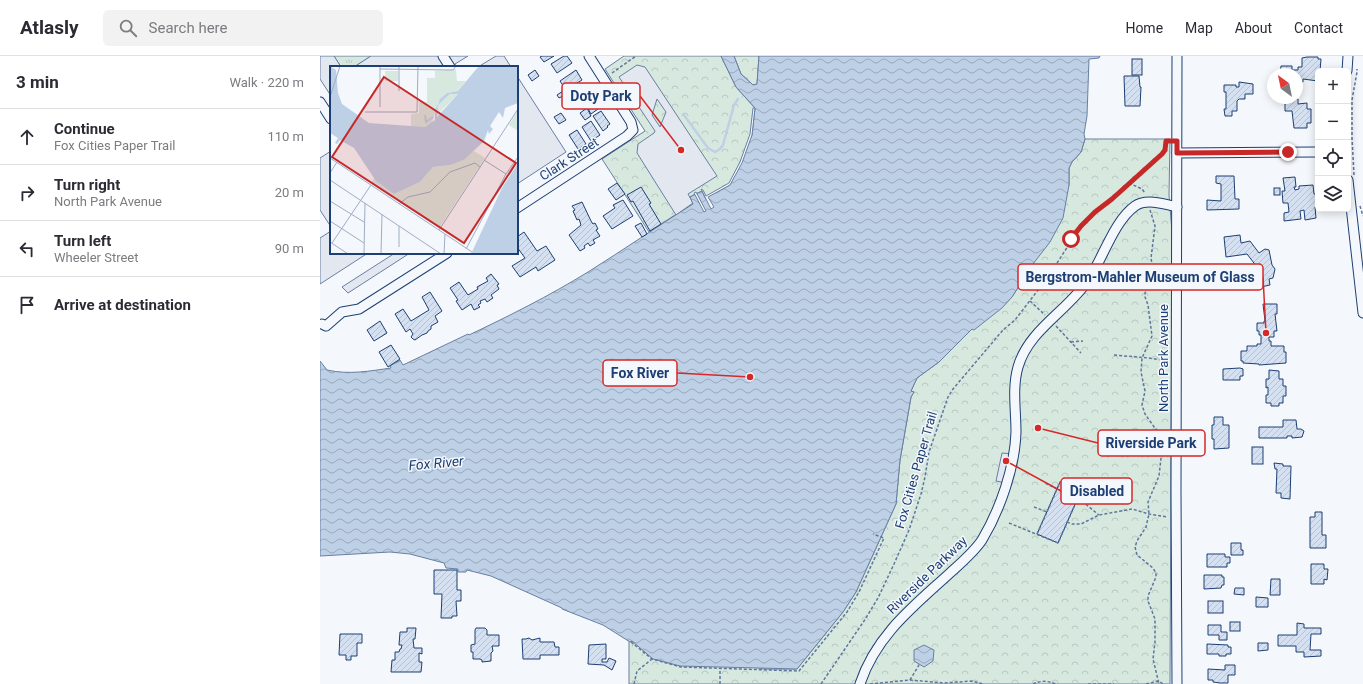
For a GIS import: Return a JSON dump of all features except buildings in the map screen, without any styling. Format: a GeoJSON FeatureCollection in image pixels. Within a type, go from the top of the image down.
{"type":"FeatureCollection","features":[{"type":"Feature","properties":{"kind":"street"},"geometry":{"type":"LineString","coordinates":[[443,56],[449,66]]}},
{"type":"Feature","properties":{"kind":"street","name":"Clark Street"},"geometry":{"type":"LineString","coordinates":[[518,207],[628,136],[633,130],[634,127],[589,56]]}},
{"type":"Feature","properties":{"kind":"street","name":"North Park Avenue"},"geometry":{"type":"LineString","coordinates":[[1177,56],[1177,684]]}},
{"type":"Feature","properties":{"kind":"street"},"geometry":{"type":"LineString","coordinates":[[1347,68],[1348,56]]}},
{"type":"Feature","properties":{"kind":"street"},"geometry":{"type":"LineString","coordinates":[[320,102],[330,117]]}},
{"type":"Feature","properties":{"kind":"street"},"geometry":{"type":"LineString","coordinates":[[1177,153],[1315,152]]}},
{"type":"Feature","properties":{"kind":"street"},"geometry":{"type":"LineString","coordinates":[[1352,180],[1363,313]]}},
{"type":"Feature","properties":{"kind":"street"},"geometry":{"type":"LineString","coordinates":[[1147,202],[1177,207]]}},
{"type":"Feature","properties":{"kind":"street","name":"Riverside Parkway"},"geometry":{"type":"LineString","coordinates":[[860,684],[875,651],[898,620],[957,566],[981,541],[997,511],[1010,469],[1016,432],[1016,382],[1022,356],[1038,333],[1080,292],[1113,233],[1122,221],[1135,206],[1147,202]]}},
{"type":"Feature","properties":{"kind":"street"},"geometry":{"type":"LineString","coordinates":[[321,323],[326,326],[342,312],[359,309],[446,254]]}},
{"type":"Feature","properties":{"kind":"path"},"geometry":{"type":"LineString","coordinates":[[612,73],[636,56]]}},
{"type":"Feature","properties":{"kind":"path"},"geometry":{"type":"LineString","coordinates":[[1352,180],[1352,100],[1357,72],[1355,64]]}},
{"type":"Feature","properties":{"kind":"path","name":"Fox Cities Paper Trail"},"geometry":{"type":"LineString","coordinates":[[821,684],[878,598],[894,564],[909,530],[921,494],[929,452],[948,398],[953,389],[1003,330],[1015,320],[1048,277],[1081,226],[1162,154],[1165,150],[1166,141],[1177,141]]}},
{"type":"Feature","properties":{"kind":"path"},"geometry":{"type":"LineString","coordinates":[[1129,183],[1145,192],[1155,226],[1151,258],[1154,276],[1147,288],[1145,297],[1148,304],[1152,336],[1142,358],[1141,372],[1145,391],[1142,405],[1143,410],[1157,431],[1162,449],[1159,476],[1148,502],[1149,514],[1146,527],[1135,547],[1138,555],[1153,568],[1156,574],[1148,596],[1148,601],[1155,619],[1153,659],[1160,684]]}},
{"type":"Feature","properties":{"kind":"path"},"geometry":{"type":"LineString","coordinates":[[1359,202],[1363,216]]}},
{"type":"Feature","properties":{"kind":"path"},"geometry":{"type":"LineString","coordinates":[[1071,342],[1083,341]]}},
{"type":"Feature","properties":{"kind":"path"},"geometry":{"type":"LineString","coordinates":[[1114,355],[1154,358],[1166,361]]}},
{"type":"Feature","properties":{"kind":"path"},"geometry":{"type":"LineString","coordinates":[[1009,523],[1058,543],[1081,491],[1060,482],[1037,534]]}},
{"type":"Feature","properties":{"kind":"path"},"geometry":{"type":"LineString","coordinates":[[1045,483],[1057,489]]}},
{"type":"Feature","properties":{"kind":"path"},"geometry":{"type":"LineString","coordinates":[[1078,498],[1099,515]]}},
{"type":"Feature","properties":{"kind":"path"},"geometry":{"type":"LineString","coordinates":[[1034,507],[1047,512]]}},
{"type":"Feature","properties":{"kind":"path"},"geometry":{"type":"LineString","coordinates":[[1067,522],[1072,524],[1081,524],[1099,515],[1132,509],[1149,514],[1176,518]]}},
{"type":"Feature","properties":{"kind":"path"},"geometry":{"type":"LineString","coordinates":[[631,642],[652,659],[681,668],[799,671],[847,612],[859,592],[884,538],[873,534]]}},
{"type":"Feature","properties":{"kind":"path"},"geometry":{"type":"LineString","coordinates":[[634,684],[637,670],[652,659]]}},
{"type":"Feature","properties":{"kind":"path"},"geometry":{"type":"LineString","coordinates":[[910,680],[919,665]]}},
{"type":"Feature","properties":{"kind":"path"},"geometry":{"type":"LineString","coordinates":[[720,668],[720,684]]}},
{"type":"Feature","properties":{"kind":"path"},"geometry":{"type":"LineString","coordinates":[[870,684],[910,680],[944,683],[972,681],[983,684]]}},
{"type":"Feature","properties":{"kind":"path"},"geometry":{"type":"LineString","coordinates":[[1034,684],[1040,681],[1056,684]]}},
{"type":"Feature","properties":{"kind":"path"},"geometry":{"type":"LineString","coordinates":[[1146,684],[1159,681],[1163,684]]}},
{"type":"Feature","properties":{"kind":"path"},"geometry":{"type":"LineString","coordinates":[[1088,684],[1114,684]]}},
{"type":"Feature","properties":{"kind":"green space"},"geometry":{"type":"Polygon","coordinates":[[[334,56],[371,56],[356,66],[340,66],[334,56]]]}},
{"type":"Feature","properties":{"kind":"green space"},"geometry":{"type":"Polygon","coordinates":[[[624,56],[721,56],[736,87],[755,108],[752,135],[730,185],[706,198],[702,191],[690,197],[693,203],[649,232],[602,159],[645,131],[605,69],[624,56]]]}},
{"type":"Feature","properties":{"kind":"green space"},"geometry":{"type":"Polygon","coordinates":[[[734,56],[759,56],[757,84],[753,85],[741,74],[734,56]]]}},
{"type":"Feature","properties":{"kind":"green space"},"geometry":{"type":"Polygon","coordinates":[[[1085,139],[1170,139],[1169,195],[1172,232],[1170,684],[629,684],[629,641],[764,669],[797,669],[843,612],[856,592],[896,504],[900,460],[911,397],[914,392],[911,391],[917,378],[939,362],[972,328],[974,329],[1012,297],[1033,264],[1069,185],[1069,168],[1081,152],[1085,139]]]}},
{"type":"Feature","properties":{"kind":"shaded area"},"geometry":{"type":"Polygon","coordinates":[[[320,56],[334,56],[340,66],[330,66],[330,94],[320,79],[320,56]]]}},
{"type":"Feature","properties":{"kind":"shaded area"},"geometry":{"type":"Polygon","coordinates":[[[371,56],[468,56],[455,64],[456,66],[356,66],[371,56]]]}},
{"type":"Feature","properties":{"kind":"shaded area"},"geometry":{"type":"Polygon","coordinates":[[[496,56],[504,56],[510,66],[480,66],[496,56]]]}},
{"type":"Feature","properties":{"kind":"shaded area"},"geometry":{"type":"Polygon","coordinates":[[[637,65],[645,67],[717,176],[688,194],[693,203],[676,215],[637,153],[638,144],[655,131],[619,77],[637,65]],[[657,99],[652,115],[660,127],[666,112],[657,99]]]}},
{"type":"Feature","properties":{"kind":"shaded area"},"geometry":{"type":"Polygon","coordinates":[[[518,78],[566,152],[518,183],[518,78]]]}},
{"type":"Feature","properties":{"kind":"shaded area"},"geometry":{"type":"Polygon","coordinates":[[[330,152],[330,225],[320,210],[320,158],[330,152]]]}},
{"type":"Feature","properties":{"kind":"shaded area"},"geometry":{"type":"Polygon","coordinates":[[[330,232],[330,254],[366,254],[320,284],[320,238],[330,232]]]}},
{"type":"Feature","properties":{"kind":"shaded area"},"geometry":{"type":"Polygon","coordinates":[[[393,254],[408,254],[348,293],[342,287],[393,254]]]}},
{"type":"Feature","properties":{"kind":"shaded area"},"geometry":{"type":"Polygon","coordinates":[[[1002,453],[1013,454],[1006,483],[996,481],[1002,453]]]}},
{"type":"Feature","properties":{"kind":"water"},"geometry":{"type":"Polygon","coordinates":[[[721,56],[734,56],[741,74],[753,85],[757,84],[759,56],[1100,56],[1099,58],[1089,59],[1087,116],[1084,134],[1085,139],[1081,152],[1069,168],[1069,185],[1063,218],[1050,242],[1033,264],[1012,297],[1002,308],[974,330],[972,329],[939,362],[917,378],[911,391],[914,392],[911,397],[900,460],[896,504],[856,592],[843,612],[797,669],[680,666],[653,659],[632,641],[630,642],[603,625],[562,609],[491,576],[467,570],[466,572],[458,572],[458,569],[446,568],[444,563],[410,554],[390,552],[320,556],[320,361],[327,370],[343,372],[359,372],[391,368],[390,366],[400,360],[403,365],[499,321],[573,281],[693,204],[690,197],[702,191],[705,198],[730,185],[752,135],[755,108],[736,87],[721,56]]]}},
{"type":"Feature","properties":{"kind":"water"},"geometry":{"type":"Polygon","coordinates":[[[924,645],[934,650],[933,661],[924,667],[914,661],[914,650],[924,645]]]}},
{"type":"Feature","properties":{"kind":"pier"},"geometry":{"type":"Polygon","coordinates":[[[753,108],[755,108],[752,135],[742,163],[730,185],[708,197],[714,207],[711,209],[701,189],[706,196],[729,183],[740,162],[750,134],[753,108]]]}},
{"type":"Feature","properties":{"kind":"pier"},"geometry":{"type":"Polygon","coordinates":[[[696,192],[706,211],[704,212],[694,193],[696,192]]]}},
{"type":"Feature","properties":{"kind":"waterway"},"geometry":{"type":"LineString","coordinates":[[684,115],[708,148],[715,152],[723,145],[734,105],[738,99]]}},
{"type":"Feature","properties":{"kind":"place","name":"Doty Park"},"geometry":{"type":"Point","coordinates":[681,150]}},
{"type":"Feature","properties":{"kind":"place","name":"Bergstrom-Mahler Museum of Glass"},"geometry":{"type":"Point","coordinates":[1266,333]}},
{"type":"Feature","properties":{"kind":"place","name":"Fox River"},"geometry":{"type":"Point","coordinates":[750,377]}},
{"type":"Feature","properties":{"kind":"place","name":"Riverside Park"},"geometry":{"type":"Point","coordinates":[1038,428]}},
{"type":"Feature","properties":{"kind":"place","name":"Disabled"},"geometry":{"type":"Point","coordinates":[1006,461]}},
{"type":"Feature","properties":{"kind":"route"},"geometry":{"type":"LineString","coordinates":[[1071,239],[1095,212],[1112,199],[1140,172],[1162,154],[1165,150],[1166,141],[1177,141],[1177,153],[1288,152]]}}]}
